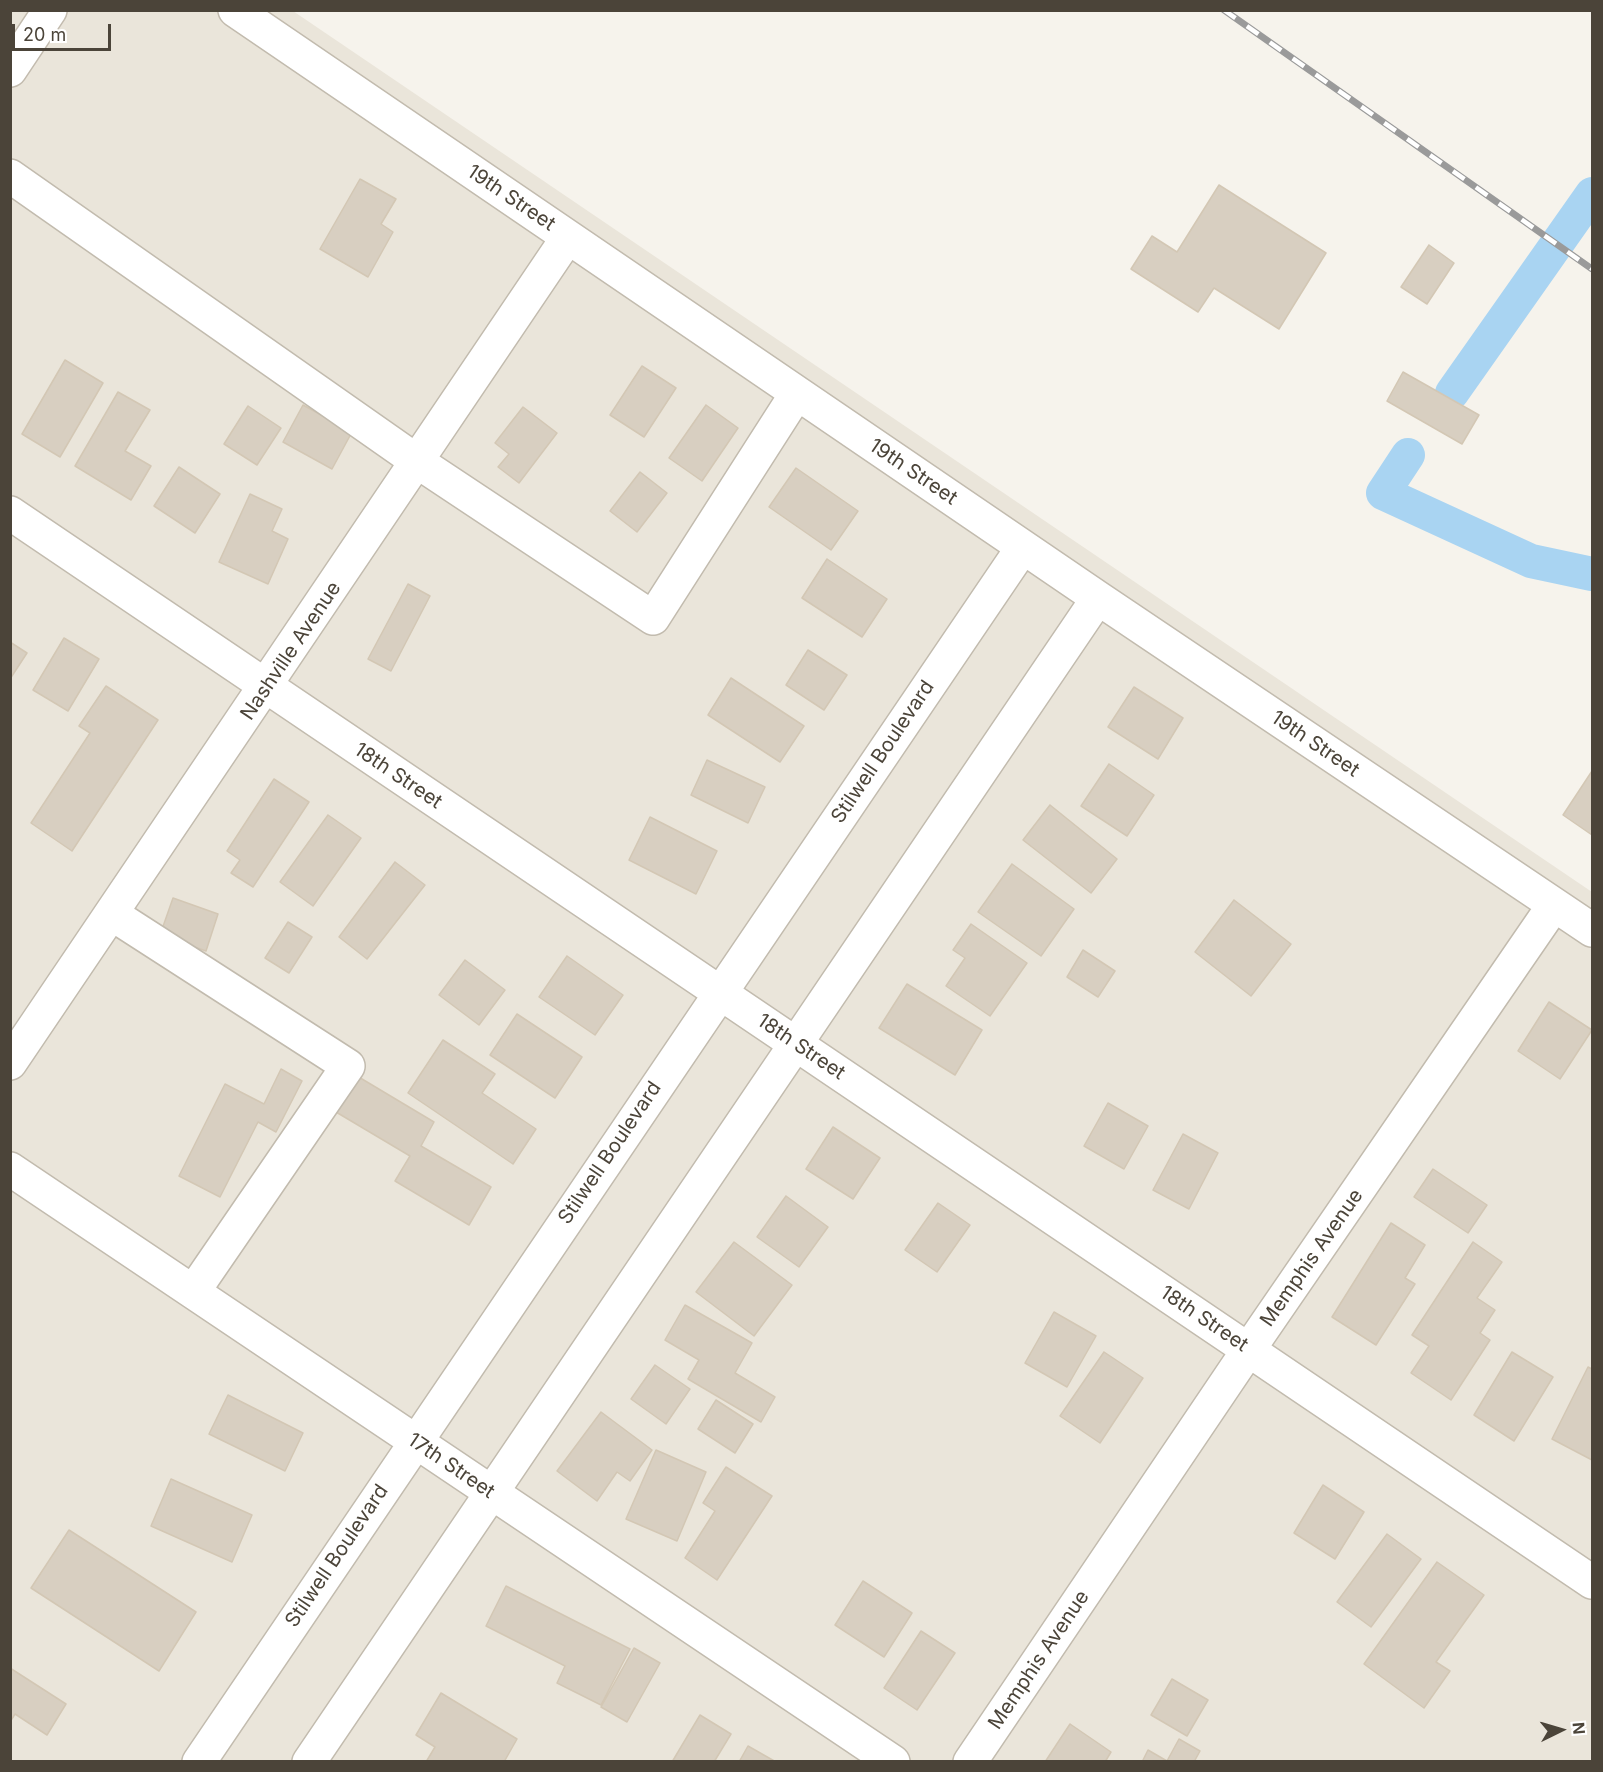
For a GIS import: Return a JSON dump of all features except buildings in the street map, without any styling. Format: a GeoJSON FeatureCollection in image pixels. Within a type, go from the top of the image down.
{"type":"FeatureCollection","features":[{"type":"Feature","properties":{"kind":"street"},"geometry":{"type":"LineString","coordinates":[[10,70],[50,10]]}},
{"type":"Feature","properties":{"kind":"street","name":"19th Street"},"geometry":{"type":"LineString","coordinates":[[235,10],[1098,598],[1593,930]]}},
{"type":"Feature","properties":{"kind":"street"},"geometry":{"type":"LineString","coordinates":[[10,176],[418,462],[652,618],[797,393]]}},
{"type":"Feature","properties":{"kind":"street","name":"Nashville Avenue"},"geometry":{"type":"LineString","coordinates":[[10,1063],[267,687],[568,237]]}},
{"type":"Feature","properties":{"kind":"street","name":"18th Street"},"geometry":{"type":"LineString","coordinates":[[10,513],[1593,1582]]}},
{"type":"Feature","properties":{"kind":"street","name":"Stilwell Boulevard"},"geometry":{"type":"LineString","coordinates":[[199,1761],[1023,547]]}},
{"type":"Feature","properties":{"kind":"street"},"geometry":{"type":"LineString","coordinates":[[309,1761],[1098,598]]}},
{"type":"Feature","properties":{"kind":"street","name":"Memphis Avenue"},"geometry":{"type":"LineString","coordinates":[[970,1761],[1554,905]]}},
{"type":"Feature","properties":{"kind":"street"},"geometry":{"type":"LineString","coordinates":[[112,914],[348,1066],[193,1292]]}},
{"type":"Feature","properties":{"kind":"street","name":"17th Street"},"geometry":{"type":"LineString","coordinates":[[10,1169],[893,1761]]}},
{"type":"Feature","properties":{"kind":"shaded area"},"geometry":{"type":"Polygon","coordinates":[[[11,11],[293,11],[1592,892],[1592,1761],[11,1762],[11,11]]]}},
{"type":"Feature","properties":{"kind":"waterway"},"geometry":{"type":"LineString","coordinates":[[1452,393],[1592,194]]}},
{"type":"Feature","properties":{"kind":"waterway"},"geometry":{"type":"LineString","coordinates":[[1408,455],[1383,493],[1531,561],[1592,574]]}},
{"type":"Feature","properties":{"kind":"railway"},"geometry":{"type":"LineString","coordinates":[[1224,10],[1592,269]]}}]}
